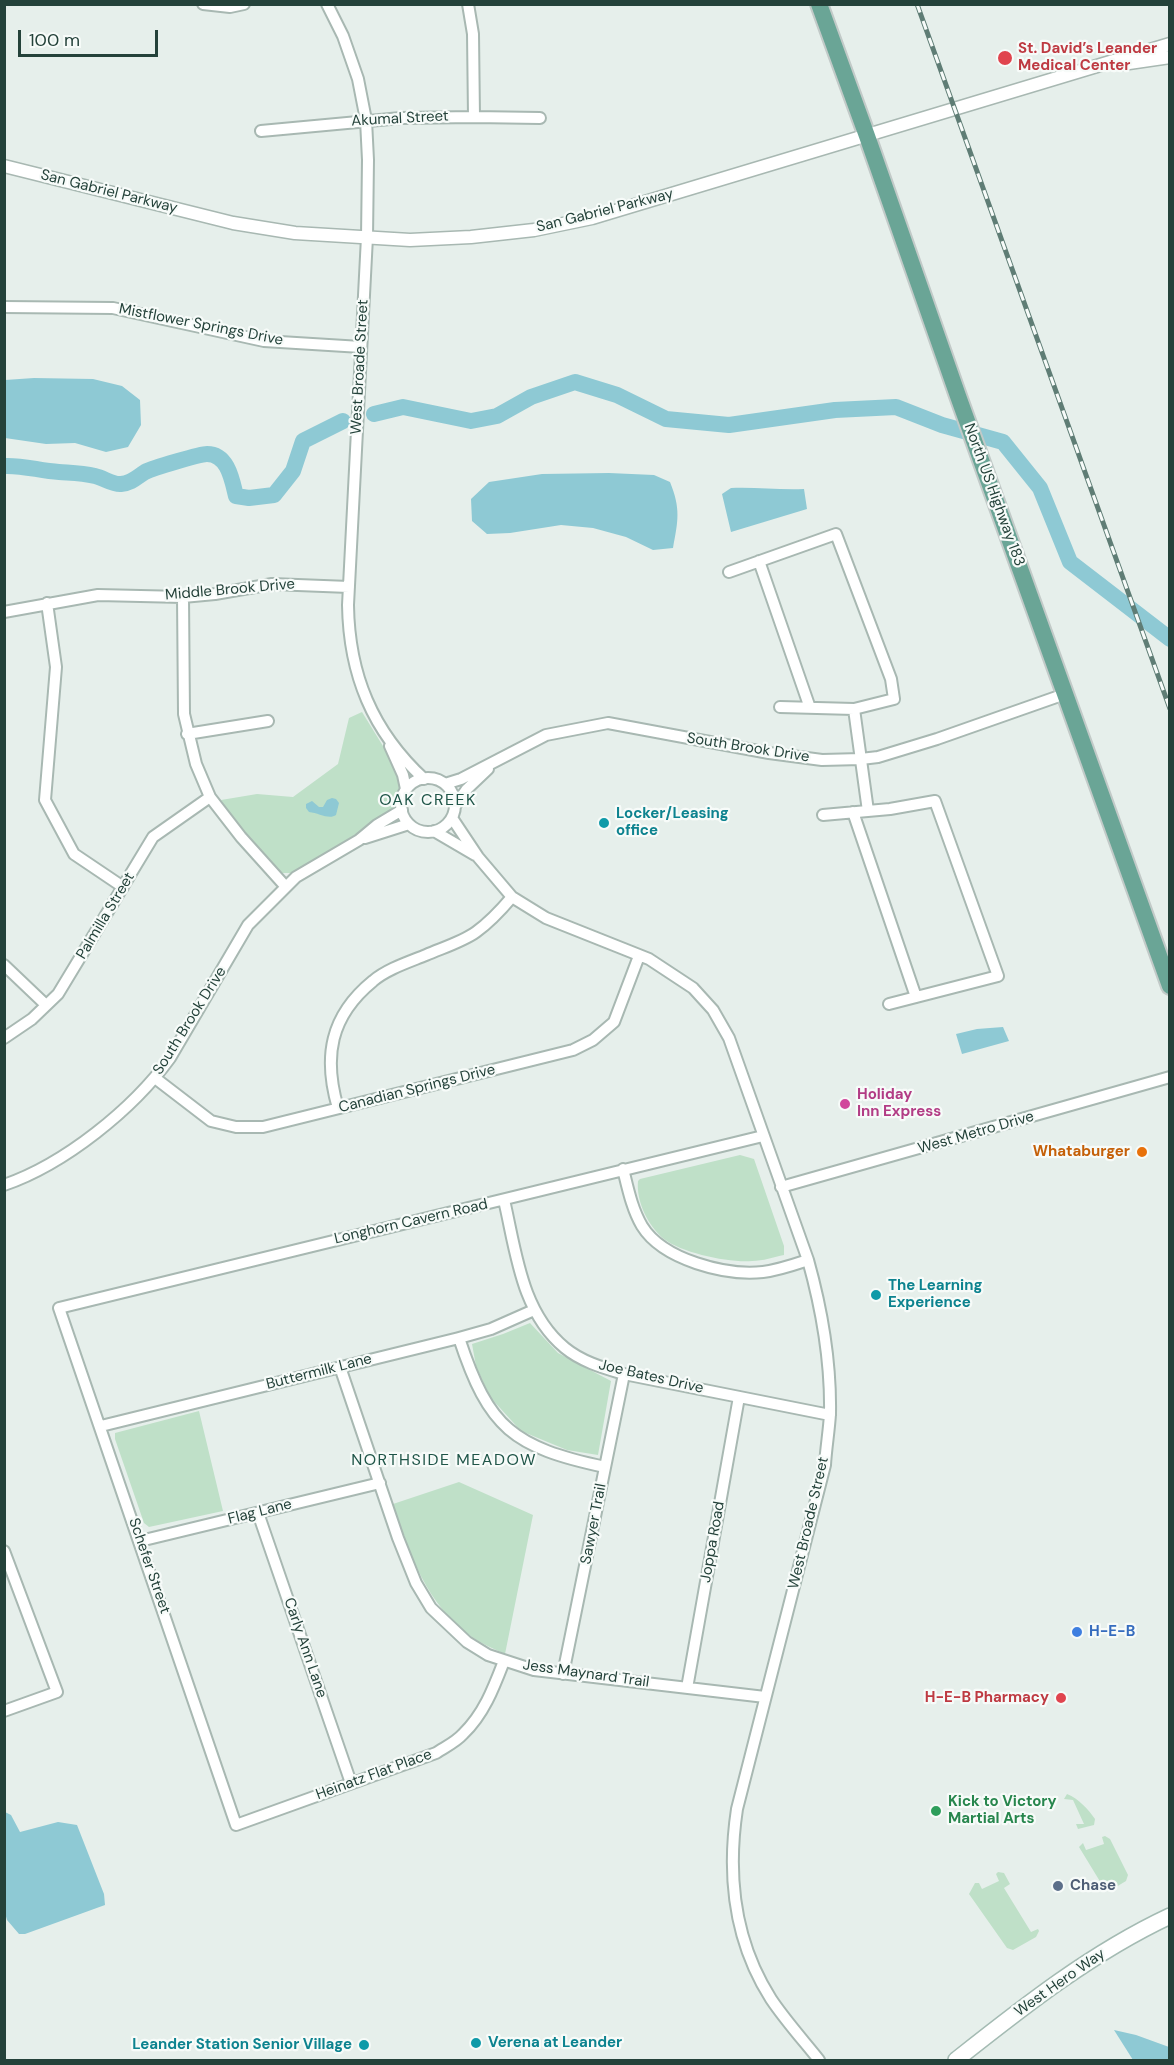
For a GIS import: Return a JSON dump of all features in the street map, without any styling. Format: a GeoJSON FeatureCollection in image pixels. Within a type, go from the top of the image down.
{"type":"FeatureCollection","features":[{"type":"Feature","properties":{"kind":"main road","name":"North US Highway 183"},"geometry":{"type":"LineString","coordinates":[[819,4],[1170,986]]}},
{"type":"Feature","properties":{"kind":"main road","name":"West Hero Way"},"geometry":{"type":"LineString","coordinates":[[956,2061],[1069,1974],[1114,1946],[1170,1916]]}},
{"type":"Feature","properties":{"kind":"street"},"geometry":{"type":"LineString","coordinates":[[203,4],[230,7],[244,4]]}},
{"type":"Feature","properties":{"kind":"street","name":"West Broade Street"},"geometry":{"type":"LineString","coordinates":[[327,4],[358,79],[366,120],[368,160],[367,237],[348,621],[353,659],[373,715],[413,769],[424,778]]}},
{"type":"Feature","properties":{"kind":"street"},"geometry":{"type":"LineString","coordinates":[[468,4],[473,34],[474,117]]}},
{"type":"Feature","properties":{"kind":"street","name":"San Gabriel Parkway"},"geometry":{"type":"LineString","coordinates":[[4,166],[233,223],[295,233],[410,240],[471,237],[534,230],[592,218],[1170,44]]}},
{"type":"Feature","properties":{"kind":"street","name":"San Gabriel Parkway"},"geometry":{"type":"LineString","coordinates":[[1089,69],[1170,57]]}},
{"type":"Feature","properties":{"kind":"street","name":"Akumal Street"},"geometry":{"type":"LineString","coordinates":[[261,130],[366,120],[540,118]]}},
{"type":"Feature","properties":{"kind":"street","name":"Mistflower Springs Drive"},"geometry":{"type":"LineString","coordinates":[[4,307],[113,308],[264,341],[361,347]]}},
{"type":"Feature","properties":{"kind":"street"},"geometry":{"type":"LineString","coordinates":[[729,572],[836,534],[891,679],[894,699],[854,709],[780,707]]}},
{"type":"Feature","properties":{"kind":"street"},"geometry":{"type":"LineString","coordinates":[[759,561],[810,708]]}},
{"type":"Feature","properties":{"kind":"street","name":"Middle Brook Drive"},"geometry":{"type":"LineString","coordinates":[[4,612],[98,594],[183,597],[272,584],[349,586]]}},
{"type":"Feature","properties":{"kind":"street"},"geometry":{"type":"LineString","coordinates":[[183,597],[184,714],[196,764],[210,798],[241,837],[286,886]]}},
{"type":"Feature","properties":{"kind":"street"},"geometry":{"type":"LineString","coordinates":[[47,603],[56,668],[45,800],[74,854],[123,887]]}},
{"type":"Feature","properties":{"kind":"street","name":"South Brook Drive"},"geometry":{"type":"LineString","coordinates":[[445,784],[461,779],[546,735],[608,723],[769,753],[822,760],[861,759],[878,757],[937,740],[1065,694]]}},
{"type":"Feature","properties":{"kind":"street"},"geometry":{"type":"LineString","coordinates":[[854,709],[868,811]]}},
{"type":"Feature","properties":{"kind":"street"},"geometry":{"type":"LineString","coordinates":[[187,734],[268,721]]}},
{"type":"Feature","properties":{"kind":"street","name":"West Broade Street"},"geometry":{"type":"LineString","coordinates":[[382,729],[403,775],[406,789]]}},
{"type":"Feature","properties":{"kind":"street","name":"South Brook Drive"},"geometry":{"type":"LineString","coordinates":[[455,806],[467,789],[499,758]]}},
{"type":"Feature","properties":{"kind":"street"},"geometry":{"type":"LineString","coordinates":[[424,778],[435,779],[445,784],[451,790],[455,806],[452,818],[441,829],[425,832],[416,830],[409,824],[402,810],[401,803],[406,789],[424,778]]}},
{"type":"Feature","properties":{"kind":"street","name":"Palmilla Street"},"geometry":{"type":"LineString","coordinates":[[4,1038],[32,1019],[58,994],[153,837],[210,798]]}},
{"type":"Feature","properties":{"kind":"street"},"geometry":{"type":"LineString","coordinates":[[824,814],[890,809],[935,801],[998,976],[889,1004]]}},
{"type":"Feature","properties":{"kind":"street","name":"South Brook Drive"},"geometry":{"type":"LineString","coordinates":[[4,1185],[52,1162],[103,1128],[155,1078],[170,1058],[248,925],[296,877],[359,840],[377,825],[402,810]]}},
{"type":"Feature","properties":{"kind":"street"},"geometry":{"type":"LineString","coordinates":[[853,812],[916,997]]}},
{"type":"Feature","properties":{"kind":"street","name":"West Broade Street"},"geometry":{"type":"LineString","coordinates":[[452,818],[478,856],[512,897],[546,918],[649,959],[693,987],[713,1010],[729,1038],[808,1260],[818,1297],[828,1358],[830,1415],[825,1465],[736,1809],[732,1862],[734,1897],[749,1955],[771,1998],[819,2061]]}},
{"type":"Feature","properties":{"kind":"street","name":"South Brook Drive"},"geometry":{"type":"LineString","coordinates":[[359,840],[409,824]]}},
{"type":"Feature","properties":{"kind":"street","name":"West Broade Street"},"geometry":{"type":"LineString","coordinates":[[434,831],[478,856]]}},
{"type":"Feature","properties":{"kind":"street"},"geometry":{"type":"LineString","coordinates":[[338,1108],[330,1078],[331,1054],[333,1037],[348,1005],[374,980],[474,933],[497,914],[512,897]]}},
{"type":"Feature","properties":{"kind":"street","name":"Canadian Springs Drive"},"geometry":{"type":"LineString","coordinates":[[155,1078],[211,1121],[236,1127],[263,1127],[573,1050],[593,1040],[614,1022],[639,956]]}},
{"type":"Feature","properties":{"kind":"street"},"geometry":{"type":"LineString","coordinates":[[4,964],[46,1005]]}},
{"type":"Feature","properties":{"kind":"street","name":"West Metro Drive"},"geometry":{"type":"LineString","coordinates":[[781,1187],[1170,1077]]}},
{"type":"Feature","properties":{"kind":"street","name":"Longhorn Cavern Road"},"geometry":{"type":"LineString","coordinates":[[59,1308],[763,1136]]}},
{"type":"Feature","properties":{"kind":"street"},"geometry":{"type":"LineString","coordinates":[[623,1169],[633,1207],[642,1227],[654,1241],[679,1257],[740,1272],[762,1272],[808,1260]]}},
{"type":"Feature","properties":{"kind":"street","name":"Joe Bates Drive"},"geometry":{"type":"LineString","coordinates":[[504,1200],[525,1290],[534,1310],[550,1332],[566,1348],[598,1366],[624,1374],[830,1415]]}},
{"type":"Feature","properties":{"kind":"street","name":"Schefer Street"},"geometry":{"type":"LineString","coordinates":[[59,1308],[236,1825]]}},
{"type":"Feature","properties":{"kind":"street","name":"Buttermilk Lane"},"geometry":{"type":"LineString","coordinates":[[100,1426],[459,1338],[491,1329],[534,1310]]}},
{"type":"Feature","properties":{"kind":"street"},"geometry":{"type":"LineString","coordinates":[[459,1338],[481,1395],[494,1415],[507,1429],[549,1453],[605,1467]]}},
{"type":"Feature","properties":{"kind":"street","name":"Jess Maynard Trail"},"geometry":{"type":"LineString","coordinates":[[340,1367],[406,1560],[431,1608],[467,1642],[504,1661],[534,1670],[765,1697]]}},
{"type":"Feature","properties":{"kind":"street","name":"Sawyer Trail"},"geometry":{"type":"LineString","coordinates":[[563,1674],[624,1374]]}},
{"type":"Feature","properties":{"kind":"street","name":"Joppa Road"},"geometry":{"type":"LineString","coordinates":[[687,1688],[739,1397]]}},
{"type":"Feature","properties":{"kind":"street","name":"Flag Lane"},"geometry":{"type":"LineString","coordinates":[[140,1542],[380,1483]]}},
{"type":"Feature","properties":{"kind":"street","name":"Carly Ann Lane"},"geometry":{"type":"LineString","coordinates":[[258,1513],[351,1783]]}},
{"type":"Feature","properties":{"kind":"street"},"geometry":{"type":"LineString","coordinates":[[4,1551],[9,1580],[57,1692],[4,1711]]}},
{"type":"Feature","properties":{"kind":"street","name":"Heinatz Flat Place"},"geometry":{"type":"LineString","coordinates":[[236,1825],[436,1753],[462,1735],[480,1713],[494,1689],[504,1661]]}},
{"type":"Feature","properties":{"kind":"green space"},"geometry":{"type":"Polygon","coordinates":[[[362,712],[399,772],[402,788],[397,804],[391,813],[292,873],[282,873],[231,816],[221,800],[257,794],[293,797],[338,764],[349,718],[362,712]]]}},
{"type":"Feature","properties":{"kind":"green space"},"geometry":{"type":"Polygon","coordinates":[[[740,1155],[754,1159],[784,1246],[784,1255],[756,1261],[719,1259],[682,1249],[658,1234],[641,1205],[638,1189],[640,1179],[740,1155]]]}},
{"type":"Feature","properties":{"kind":"green space"},"geometry":{"type":"Polygon","coordinates":[[[530,1323],[558,1353],[611,1381],[598,1455],[567,1450],[521,1431],[490,1397],[476,1366],[472,1344],[530,1323]]]}},
{"type":"Feature","properties":{"kind":"green space"},"geometry":{"type":"Polygon","coordinates":[[[199,1411],[223,1511],[149,1527],[144,1523],[115,1439],[115,1433],[199,1411]]]}},
{"type":"Feature","properties":{"kind":"green space"},"geometry":{"type":"Polygon","coordinates":[[[459,1482],[533,1515],[505,1654],[472,1637],[442,1609],[431,1594],[414,1560],[393,1504],[459,1482]]]}},
{"type":"Feature","properties":{"kind":"green space"},"geometry":{"type":"Polygon","coordinates":[[[1067,1794],[1079,1801],[1089,1812],[1095,1819],[1094,1825],[1078,1829],[1076,1824],[1084,1824],[1073,1800],[1064,1799],[1067,1794]]]}},
{"type":"Feature","properties":{"kind":"green space"},"geometry":{"type":"Polygon","coordinates":[[[1102,1837],[1110,1839],[1128,1875],[1126,1881],[1111,1890],[1104,1888],[1079,1847],[1083,1843],[1086,1850],[1104,1844],[1102,1837]]]}},
{"type":"Feature","properties":{"kind":"green space"},"geometry":{"type":"Polygon","coordinates":[[[1004,1873],[1010,1884],[1004,1888],[1031,1932],[1038,1929],[1039,1931],[1036,1937],[1013,1950],[1007,1948],[969,1894],[975,1883],[979,1883],[982,1889],[999,1881],[996,1874],[1004,1873]]]}},
{"type":"Feature","properties":{"kind":"water"},"geometry":{"type":"Polygon","coordinates":[[[93,379],[122,386],[140,400],[141,425],[128,447],[106,452],[75,443],[46,444],[5,438],[5,380],[93,379]]]}},
{"type":"Feature","properties":{"kind":"water"},"geometry":{"type":"Polygon","coordinates":[[[542,474],[654,475],[670,482],[678,515],[673,548],[653,550],[626,537],[593,528],[561,525],[487,534],[472,521],[471,499],[489,482],[542,474]]]}},
{"type":"Feature","properties":{"kind":"water"},"geometry":{"type":"Polygon","coordinates":[[[731,488],[804,489],[807,509],[731,532],[722,494],[731,488]]]}},
{"type":"Feature","properties":{"kind":"water"},"geometry":{"type":"Polygon","coordinates":[[[332,798],[339,803],[336,815],[327,817],[309,812],[306,808],[306,804],[312,801],[319,807],[323,807],[327,800],[332,798]]]}},
{"type":"Feature","properties":{"kind":"water"},"geometry":{"type":"Polygon","coordinates":[[[1003,1027],[1009,1041],[962,1054],[956,1034],[977,1029],[1003,1027]]]}},
{"type":"Feature","properties":{"kind":"water"},"geometry":{"type":"Polygon","coordinates":[[[5,1812],[11,1815],[20,1832],[58,1822],[77,1825],[104,1894],[105,1905],[25,1934],[19,1934],[7,1920],[5,1913],[5,1812]]]}},
{"type":"Feature","properties":{"kind":"water"},"geometry":{"type":"Polygon","coordinates":[[[1114,2030],[1169,2047],[1169,2060],[1133,2060],[1114,2030]]]}},
{"type":"Feature","properties":{"kind":"waterway"},"geometry":{"type":"LineString","coordinates":[[374,414],[403,407],[471,421],[497,416],[531,397],[575,382],[617,395],[666,419],[729,425],[835,410],[896,407],[942,425],[1003,442],[1040,488],[1070,562],[1170,639]]}},
{"type":"Feature","properties":{"kind":"waterway"},"geometry":{"type":"LineString","coordinates":[[4,466],[86,474],[121,484],[150,470],[207,454],[220,458],[224,463],[231,476],[236,496],[249,498],[274,495],[293,471],[303,441],[343,421]]}},
{"type":"Feature","properties":{"kind":"railway"},"geometry":{"type":"LineString","coordinates":[[917,4],[1170,709]]}},
{"type":"Feature","properties":{"kind":"place","name":"St. David’s Leander Medical Center"},"geometry":{"type":"Point","coordinates":[1005,58]}},
{"type":"Feature","properties":{"kind":"place","name":"Locker/Leasing office"},"geometry":{"type":"Point","coordinates":[604,823]}},
{"type":"Feature","properties":{"kind":"place","name":"Holiday Inn Express"},"geometry":{"type":"Point","coordinates":[845,1104]}},
{"type":"Feature","properties":{"kind":"place","name":"Whataburger"},"geometry":{"type":"Point","coordinates":[1142,1152]}},
{"type":"Feature","properties":{"kind":"place","name":"The Learning Experience"},"geometry":{"type":"Point","coordinates":[876,1295]}},
{"type":"Feature","properties":{"kind":"place","name":"H-E-B"},"geometry":{"type":"Point","coordinates":[1077,1632]}},
{"type":"Feature","properties":{"kind":"place","name":"H-E-B Pharmacy"},"geometry":{"type":"Point","coordinates":[1061,1698]}},
{"type":"Feature","properties":{"kind":"place","name":"Kick to Victory Martial Arts"},"geometry":{"type":"Point","coordinates":[936,1811]}},
{"type":"Feature","properties":{"kind":"place","name":"Chase"},"geometry":{"type":"Point","coordinates":[1058,1886]}},
{"type":"Feature","properties":{"kind":"place","name":"Verena at Leander"},"geometry":{"type":"Point","coordinates":[476,2043]}},
{"type":"Feature","properties":{"kind":"place","name":"Leander Station Senior Village"},"geometry":{"type":"Point","coordinates":[364,2045]}},
{"type":"Feature","properties":{"kind":"district","name":"OAK CREEK"},"geometry":{"type":"Point","coordinates":[428,801]}},
{"type":"Feature","properties":{"kind":"district","name":"NORTHSIDE MEADOW"},"geometry":{"type":"Point","coordinates":[444,1461]}}]}
